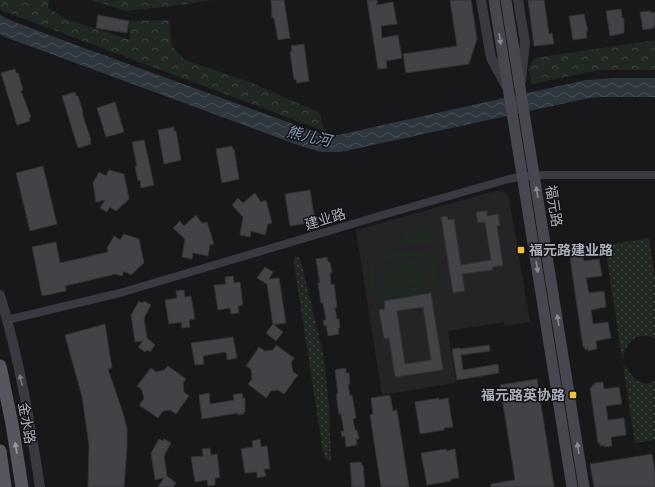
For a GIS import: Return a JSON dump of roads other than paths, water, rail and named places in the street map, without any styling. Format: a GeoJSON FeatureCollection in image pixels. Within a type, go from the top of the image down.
{"type":"FeatureCollection","features":[{"type":"Feature","properties":{"kind":"main road","name":"福元路"},"geometry":{"type":"LineString","coordinates":[[494,0],[572,487]]}},
{"type":"Feature","properties":{"kind":"main road","name":"福元路"},"geometry":{"type":"LineString","coordinates":[[506,0],[584,487]]}},
{"type":"Feature","properties":{"kind":"main road","name":"金水路"},"geometry":{"type":"LineString","coordinates":[[0,366],[12,424],[22,487]]}},
{"type":"Feature","properties":{"kind":"main road"},"geometry":{"type":"LineString","coordinates":[[0,451],[5,487]]}},
{"type":"Feature","properties":{"kind":"street"},"geometry":{"type":"LineString","coordinates":[[481,0],[491,58],[508,91]]}},
{"type":"Feature","properties":{"kind":"street"},"geometry":{"type":"LineString","coordinates":[[518,0],[524,42],[521,90]]}},
{"type":"Feature","properties":{"kind":"street","name":"建业路"},"geometry":{"type":"LineString","coordinates":[[7,320],[120,293],[386,214],[522,176],[655,175]]}},
{"type":"Feature","properties":{"kind":"street"},"geometry":{"type":"LineString","coordinates":[[0,295],[30,417],[40,487]]}},
{"type":"Feature","properties":{"kind":"water","name":"熊儿河"},"geometry":{"type":"Polygon","coordinates":[[[0,15],[76,45],[324,135],[338,135],[586,80],[655,78],[655,97],[589,98],[341,152],[320,152],[5,37],[0,34],[0,15]]]}},
{"type":"Feature","properties":{"kind":"place","name":"福元路建业路"},"geometry":{"type":"Point","coordinates":[521,250]}},
{"type":"Feature","properties":{"kind":"place","name":"福元路英协路"},"geometry":{"type":"Point","coordinates":[573,395]}}]}
